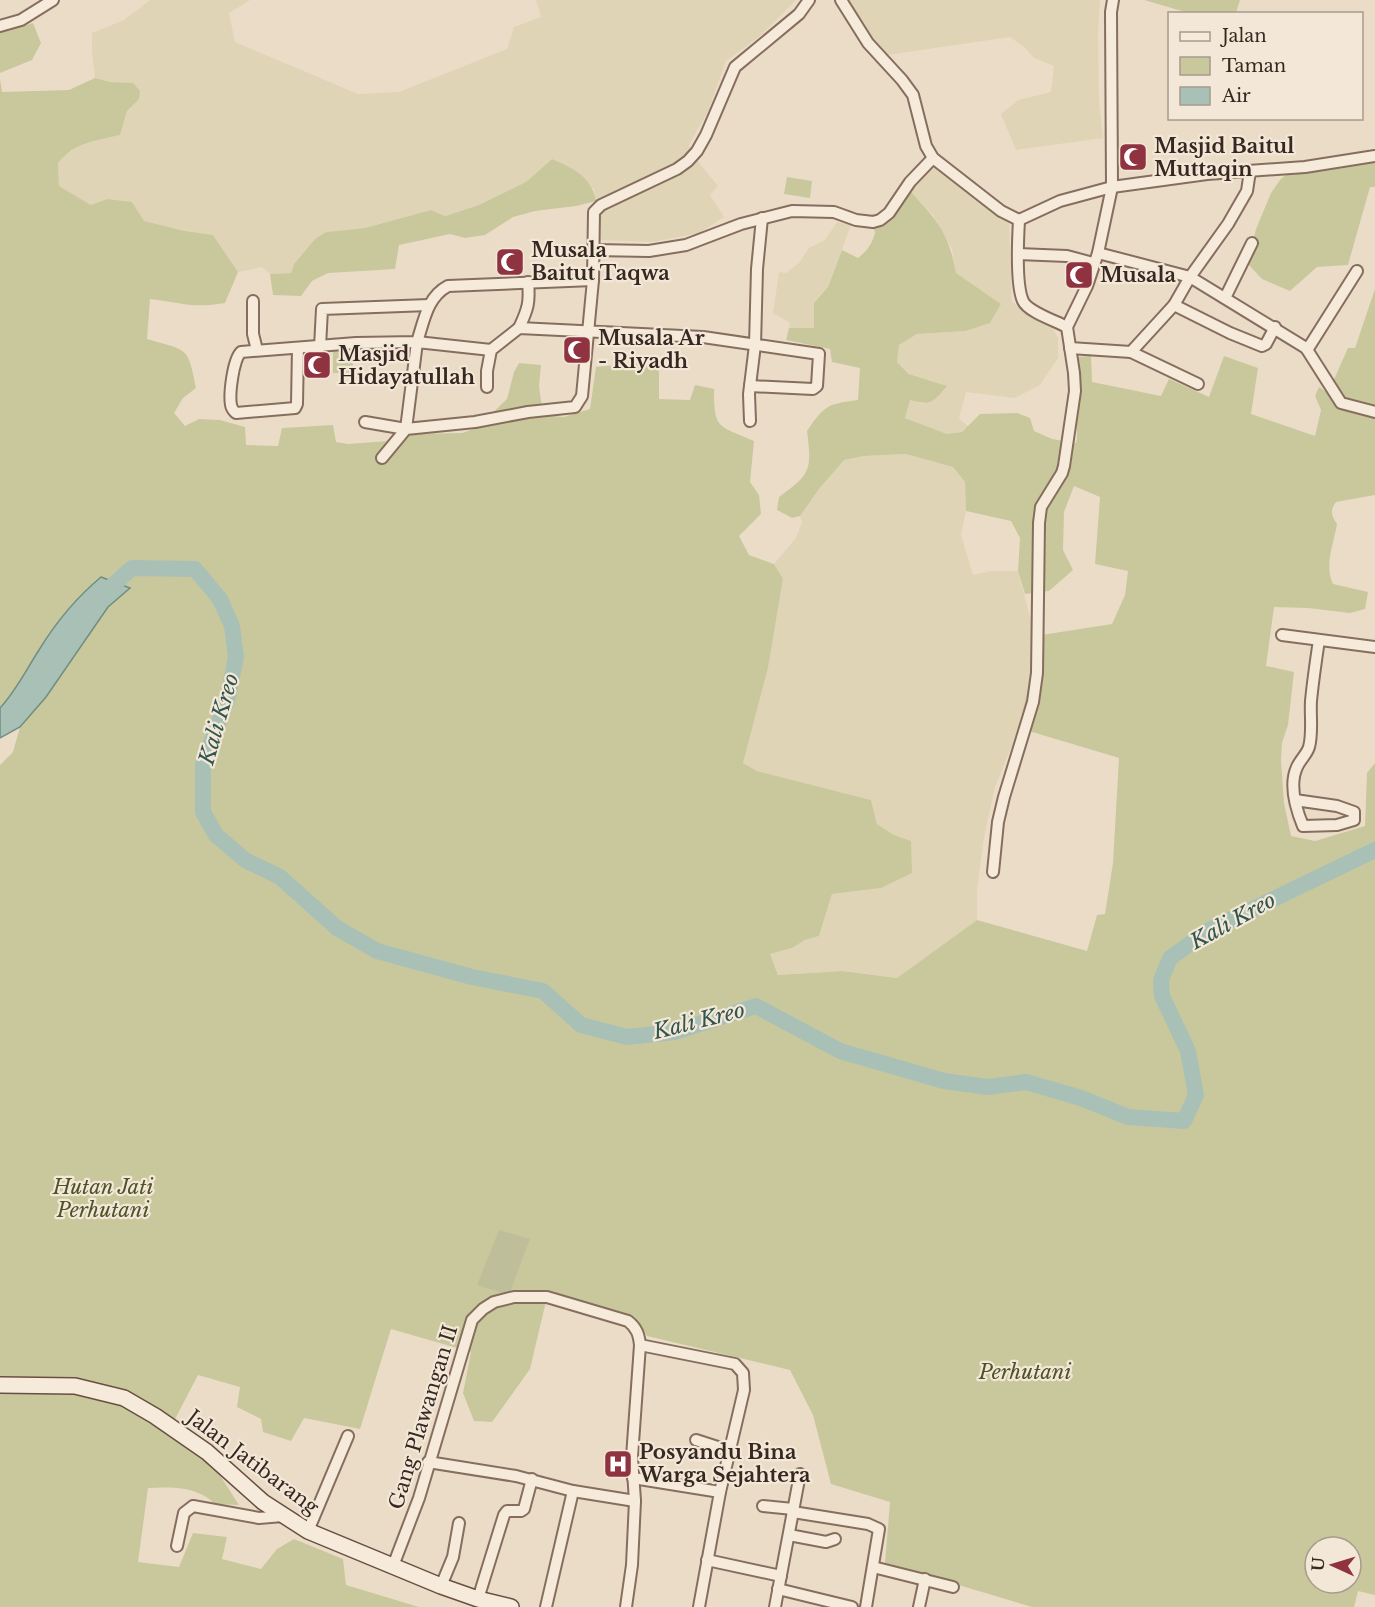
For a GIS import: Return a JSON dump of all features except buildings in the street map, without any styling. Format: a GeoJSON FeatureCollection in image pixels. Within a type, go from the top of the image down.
{"type":"FeatureCollection","features":[{"type":"Feature","properties":{"kind":"main road","name":"Jalan Jatibarang"},"geometry":{"type":"LineString","coordinates":[[0,1385],[75,1386],[132,1401],[207,1452],[263,1502],[308,1531],[441,1586],[478,1599],[511,1607]]}},
{"type":"Feature","properties":{"kind":"street"},"geometry":{"type":"LineString","coordinates":[[0,26],[21,20],[53,0]]}},
{"type":"Feature","properties":{"kind":"street"},"geometry":{"type":"LineString","coordinates":[[365,422],[406,429],[475,423],[528,412],[575,407],[582,396],[589,330],[593,280],[594,212],[597,207],[677,169],[688,161],[706,135],[735,67],[799,14],[809,0]]}},
{"type":"Feature","properties":{"kind":"street"},"geometry":{"type":"LineString","coordinates":[[841,0],[868,43],[912,94],[926,146],[933,158],[1001,211],[1018,220]]}},
{"type":"Feature","properties":{"kind":"street"},"geometry":{"type":"LineString","coordinates":[[993,872],[1000,814],[1033,702],[1037,673],[1041,507],[1064,466],[1075,391],[1067,327],[1087,286],[1096,258],[1112,187],[1111,24],[1113,0]]}},
{"type":"Feature","properties":{"kind":"street"},"geometry":{"type":"LineString","coordinates":[[1018,220],[1060,201],[1112,187],[1207,174],[1305,167],[1375,156]]}},
{"type":"Feature","properties":{"kind":"street"},"geometry":{"type":"LineString","coordinates":[[594,250],[648,251],[686,246],[741,224],[792,211],[834,212],[856,220],[873,222],[889,213],[910,182],[933,158]]}},
{"type":"Feature","properties":{"kind":"street"},"geometry":{"type":"LineString","coordinates":[[1131,352],[1174,305],[1190,277],[1228,224],[1247,191],[1250,171]]}},
{"type":"Feature","properties":{"kind":"street"},"geometry":{"type":"LineString","coordinates":[[750,421],[750,386],[755,345],[756,270],[762,218]]}},
{"type":"Feature","properties":{"kind":"street"},"geometry":{"type":"LineString","coordinates":[[1018,220],[1018,254],[1023,301],[1031,310],[1067,327]]}},
{"type":"Feature","properties":{"kind":"street"},"geometry":{"type":"LineString","coordinates":[[1225,298],[1252,243]]}},
{"type":"Feature","properties":{"kind":"street"},"geometry":{"type":"LineString","coordinates":[[1018,254],[1096,258],[1190,277],[1306,348],[1341,404],[1375,412]]}},
{"type":"Feature","properties":{"kind":"street"},"geometry":{"type":"LineString","coordinates":[[1306,348],[1310,347],[1357,271]]}},
{"type":"Feature","properties":{"kind":"street"},"geometry":{"type":"LineString","coordinates":[[382,458],[406,429],[417,342],[434,296],[448,286],[593,280]]}},
{"type":"Feature","properties":{"kind":"street"},"geometry":{"type":"LineString","coordinates":[[487,387],[491,350],[519,328],[528,310],[530,299],[528,282]]}},
{"type":"Feature","properties":{"kind":"street"},"geometry":{"type":"LineString","coordinates":[[253,301],[253,334],[257,350]]}},
{"type":"Feature","properties":{"kind":"street"},"geometry":{"type":"LineString","coordinates":[[320,347],[321,309],[429,305]]}},
{"type":"Feature","properties":{"kind":"street"},"geometry":{"type":"LineString","coordinates":[[1174,305],[1262,346],[1266,344],[1275,327]]}},
{"type":"Feature","properties":{"kind":"street"},"geometry":{"type":"LineString","coordinates":[[519,328],[702,337],[818,353],[817,386],[813,389],[750,386]]}},
{"type":"Feature","properties":{"kind":"street"},"geometry":{"type":"LineString","coordinates":[[298,348],[296,407],[236,413],[232,409],[235,361],[241,352],[257,350],[356,344],[417,342],[491,350]]}},
{"type":"Feature","properties":{"kind":"street"},"geometry":{"type":"LineString","coordinates":[[1070,348],[1131,352],[1198,384]]}},
{"type":"Feature","properties":{"kind":"street"},"geometry":{"type":"LineString","coordinates":[[1282,635],[1375,647]]}},
{"type":"Feature","properties":{"kind":"street"},"geometry":{"type":"LineString","coordinates":[[1295,800],[1345,808],[1354,812],[1354,820],[1337,825],[1303,826],[1296,809],[1295,800],[1294,771],[1309,748],[1319,640]]}},
{"type":"Feature","properties":{"kind":"street","name":"Gang Plawangan II"},"geometry":{"type":"LineString","coordinates":[[393,1566],[419,1498],[469,1328],[472,1320],[483,1309],[494,1302],[514,1297],[547,1297],[628,1321],[638,1331],[640,1341]]}},
{"type":"Feature","properties":{"kind":"street"},"geometry":{"type":"LineString","coordinates":[[626,1607],[632,1565],[635,1501],[632,1457],[640,1341],[735,1364],[741,1369],[745,1380],[720,1492],[699,1607]]}},
{"type":"Feature","properties":{"kind":"street"},"geometry":{"type":"LineString","coordinates":[[308,1531],[348,1436]]}},
{"type":"Feature","properties":{"kind":"street"},"geometry":{"type":"LineString","coordinates":[[696,1440],[730,1451]]}},
{"type":"Feature","properties":{"kind":"street"},"geometry":{"type":"LineString","coordinates":[[428,1462],[532,1479],[573,1491],[635,1501]]}},
{"type":"Feature","properties":{"kind":"street"},"geometry":{"type":"LineString","coordinates":[[775,1607],[800,1474]]}},
{"type":"Feature","properties":{"kind":"street"},"geometry":{"type":"LineString","coordinates":[[633,1478],[720,1492]]}},
{"type":"Feature","properties":{"kind":"street"},"geometry":{"type":"LineString","coordinates":[[478,1599],[504,1515],[507,1511],[524,1509],[532,1479]]}},
{"type":"Feature","properties":{"kind":"street"},"geometry":{"type":"LineString","coordinates":[[546,1607],[573,1491]]}},
{"type":"Feature","properties":{"kind":"street"},"geometry":{"type":"LineString","coordinates":[[177,1546],[184,1513],[193,1506],[259,1518],[283,1516]]}},
{"type":"Feature","properties":{"kind":"street"},"geometry":{"type":"LineString","coordinates":[[763,1506],[878,1527],[879,1536],[866,1607]]}},
{"type":"Feature","properties":{"kind":"street"},"geometry":{"type":"LineString","coordinates":[[441,1586],[453,1557],[459,1523]]}},
{"type":"Feature","properties":{"kind":"street"},"geometry":{"type":"LineString","coordinates":[[789,1535],[826,1542],[835,1539]]}},
{"type":"Feature","properties":{"kind":"street"},"geometry":{"type":"LineString","coordinates":[[707,1560],[781,1576]]}},
{"type":"Feature","properties":{"kind":"street"},"geometry":{"type":"LineString","coordinates":[[873,1567],[953,1587]]}},
{"type":"Feature","properties":{"kind":"street"},"geometry":{"type":"LineString","coordinates":[[919,1607],[925,1580]]}},
{"type":"Feature","properties":{"kind":"street"},"geometry":{"type":"LineString","coordinates":[[778,1589],[852,1607]]}},
{"type":"Feature","properties":{"kind":"shaded area"},"geometry":{"type":"Polygon","coordinates":[[[150,0],[250,0],[229,13],[235,42],[358,94],[399,92],[507,49],[514,27],[541,17],[536,0],[796,0],[759,37],[726,61],[708,111],[689,145],[691,153],[718,186],[710,195],[724,217],[699,233],[653,242],[600,240],[594,189],[552,159],[526,182],[479,205],[444,216],[431,210],[365,228],[326,232],[315,239],[294,264],[291,273],[270,274],[262,267],[238,272],[213,235],[144,221],[107,199],[91,205],[59,186],[58,163],[65,155],[88,141],[120,135],[127,111],[131,108],[133,83],[110,82],[95,78],[92,33],[124,20],[150,0]]]}},
{"type":"Feature","properties":{"kind":"shaded area"},"geometry":{"type":"Polygon","coordinates":[[[848,0],[1100,0],[1099,102],[1103,138],[1016,150],[1001,114],[1018,100],[1051,92],[1054,66],[1034,58],[1010,37],[881,56],[848,0]]]}},
{"type":"Feature","properties":{"kind":"shaded area"},"geometry":{"type":"Polygon","coordinates":[[[933,166],[1009,222],[1012,302],[1053,329],[1058,338],[1058,358],[1040,385],[1015,398],[966,392],[959,419],[968,426],[962,432],[947,434],[905,418],[910,400],[924,404],[946,386],[910,374],[897,362],[899,345],[917,334],[966,331],[990,323],[1001,304],[956,273],[952,249],[933,215],[911,192],[933,166]]]}},
{"type":"Feature","properties":{"kind":"shaded area"},"geometry":{"type":"Polygon","coordinates":[[[837,222],[851,225],[828,287],[814,303],[814,329],[789,328],[790,323],[773,313],[779,272],[786,273],[799,263],[809,248],[825,240],[837,222]]]}},
{"type":"Feature","properties":{"kind":"shaded area"},"geometry":{"type":"Polygon","coordinates":[[[906,454],[953,467],[965,482],[966,511],[961,535],[973,575],[991,571],[1018,571],[1035,636],[1033,665],[1019,728],[995,787],[983,843],[977,891],[977,920],[897,978],[842,971],[778,975],[770,954],[792,948],[805,940],[819,936],[832,894],[881,888],[911,842],[877,824],[871,800],[757,771],[743,763],[768,668],[783,579],[774,564],[796,538],[802,522],[800,516],[843,460],[864,456],[906,454]]]}},
{"type":"Feature","properties":{"kind":"green space"},"geometry":{"type":"Polygon","coordinates":[[[1144,0],[1240,0],[1236,12],[1186,12],[1144,0]]]}},
{"type":"Feature","properties":{"kind":"green space"},"geometry":{"type":"Polygon","coordinates":[[[33,23],[41,43],[32,60],[0,73],[0,33],[33,23]]]}},
{"type":"Feature","properties":{"kind":"green space"},"geometry":{"type":"Polygon","coordinates":[[[95,78],[110,82],[133,83],[140,91],[139,99],[127,111],[120,135],[78,146],[58,163],[59,186],[91,205],[107,199],[132,202],[144,221],[213,235],[238,272],[225,303],[195,305],[150,299],[147,339],[178,348],[184,352],[191,364],[196,388],[183,398],[174,413],[185,426],[199,419],[220,420],[245,427],[246,445],[278,446],[282,428],[333,425],[336,442],[348,444],[388,441],[415,434],[462,433],[477,428],[507,399],[514,372],[519,363],[541,365],[539,386],[543,415],[564,417],[590,409],[596,367],[638,363],[659,371],[659,399],[690,400],[695,385],[714,389],[715,412],[720,424],[754,441],[750,482],[759,495],[761,514],[739,536],[749,555],[774,564],[783,579],[768,668],[743,763],[757,771],[871,800],[877,824],[894,835],[911,841],[912,873],[881,888],[832,894],[819,936],[805,940],[792,948],[770,954],[778,975],[842,971],[897,978],[977,920],[1087,951],[1097,915],[1105,914],[1113,863],[1119,758],[1019,728],[1033,665],[1035,636],[1112,624],[1125,595],[1128,571],[1095,564],[1100,497],[1074,486],[1064,512],[1063,550],[1073,570],[1049,591],[1025,594],[1018,571],[1020,538],[1011,521],[966,511],[965,482],[953,467],[906,454],[864,456],[844,460],[800,516],[792,518],[777,510],[779,497],[798,482],[807,470],[809,455],[807,431],[813,422],[828,407],[858,400],[860,368],[832,362],[830,349],[786,340],[789,328],[814,328],[814,303],[828,287],[842,250],[858,258],[869,246],[874,236],[875,232],[871,224],[894,213],[911,192],[928,211],[946,238],[956,273],[1001,304],[990,323],[966,331],[917,334],[899,345],[897,362],[909,374],[947,386],[932,401],[923,403],[910,400],[905,418],[947,434],[962,432],[980,414],[1017,413],[1030,418],[1034,431],[1052,439],[1076,443],[1076,357],[1091,356],[1092,382],[1161,396],[1169,379],[1209,397],[1224,356],[1258,368],[1251,414],[1315,436],[1321,410],[1315,396],[1319,387],[1328,393],[1348,348],[1355,348],[1375,289],[1375,495],[1336,502],[1332,513],[1337,524],[1329,569],[1333,584],[1368,592],[1365,609],[1350,613],[1274,607],[1266,666],[1294,672],[1281,761],[1284,803],[1291,836],[1315,841],[1365,826],[1367,773],[1375,763],[1375,1595],[1363,1592],[1363,1535],[1303,1535],[1303,1595],[1357,1595],[1354,1607],[1032,1607],[885,1563],[890,1502],[831,1484],[813,1415],[790,1370],[647,1336],[635,1317],[547,1297],[530,1369],[492,1422],[474,1421],[463,1393],[471,1352],[391,1329],[360,1429],[304,1418],[291,1441],[263,1432],[261,1419],[237,1407],[240,1387],[198,1375],[174,1421],[216,1469],[239,1505],[215,1504],[200,1494],[183,1489],[148,1488],[138,1562],[179,1567],[193,1533],[227,1537],[222,1559],[261,1569],[277,1549],[294,1539],[343,1559],[346,1585],[419,1607],[0,1607],[0,765],[13,752],[20,727],[46,697],[101,615],[114,599],[130,588],[101,577],[92,585],[59,620],[0,708],[0,79],[2,92],[69,90],[95,78]]]}},
{"type":"Feature","properties":{"kind":"green space"},"geometry":{"type":"Polygon","coordinates":[[[1375,158],[1375,187],[1370,187],[1348,265],[1317,267],[1290,291],[1262,279],[1248,264],[1256,229],[1271,193],[1280,180],[1292,169],[1375,158]]]}},
{"type":"Feature","properties":{"kind":"green space"},"geometry":{"type":"Polygon","coordinates":[[[552,159],[580,174],[590,186],[596,201],[513,217],[485,235],[465,238],[450,234],[399,245],[395,269],[328,273],[312,281],[301,296],[273,295],[270,274],[291,273],[294,264],[315,239],[326,232],[365,228],[431,210],[445,216],[479,205],[526,182],[552,159]]]}},
{"type":"Feature","properties":{"kind":"green space"},"geometry":{"type":"Polygon","coordinates":[[[787,177],[812,181],[810,198],[784,194],[787,177]]]}},
{"type":"Feature","properties":{"kind":"green space"},"geometry":{"type":"Polygon","coordinates":[[[333,350],[353,350],[353,373],[333,373],[333,350]]]}},
{"type":"Feature","properties":{"kind":"green space"},"geometry":{"type":"Polygon","coordinates":[[[499,1230],[530,1239],[509,1295],[477,1285],[499,1230]]]}},
{"type":"Feature","properties":{"kind":"water"},"geometry":{"type":"Polygon","coordinates":[[[101,577],[130,588],[108,607],[46,697],[20,727],[0,738],[0,708],[59,620],[101,577]]]}},
{"type":"Feature","properties":{"kind":"waterway","name":"Kali Kreo"},"geometry":{"type":"LineString","coordinates":[[101,596],[132,568],[195,569],[220,599],[232,626],[236,657],[228,697],[203,765],[203,812],[216,835],[245,860],[280,877],[337,928],[377,951],[472,977],[543,991],[581,1025],[627,1037],[675,1032],[756,1006],[840,1051],[944,1081],[988,1087],[1026,1082],[1081,1098],[1128,1117],[1184,1121],[1196,1095],[1188,1051],[1162,996],[1161,980],[1170,958],[1209,930],[1375,850]]}},
{"type":"Feature","properties":{"kind":"place","name":"Masjid Baitul Muttaqin"},"geometry":{"type":"Point","coordinates":[1133,157]}},
{"type":"Feature","properties":{"kind":"place","name":"Musala Baitut Taqwa"},"geometry":{"type":"Point","coordinates":[510,262]}},
{"type":"Feature","properties":{"kind":"place","name":"Musala"},"geometry":{"type":"Point","coordinates":[1079,275]}},
{"type":"Feature","properties":{"kind":"place","name":"Musala Ar - Riyadh"},"geometry":{"type":"Point","coordinates":[577,350]}},
{"type":"Feature","properties":{"kind":"place","name":"Masjid Hidayatullah"},"geometry":{"type":"Point","coordinates":[317,365]}},
{"type":"Feature","properties":{"kind":"place","name":"Posyandu Bina Warga Sejahtera"},"geometry":{"type":"Point","coordinates":[618,1464]}},
{"type":"Feature","properties":{"kind":"park label","name":"Hutan Jati Perhutani"},"geometry":{"type":"Point","coordinates":[103,1198]}},
{"type":"Feature","properties":{"kind":"park label","name":"Perhutani"},"geometry":{"type":"Point","coordinates":[1025,1372]}}]}
